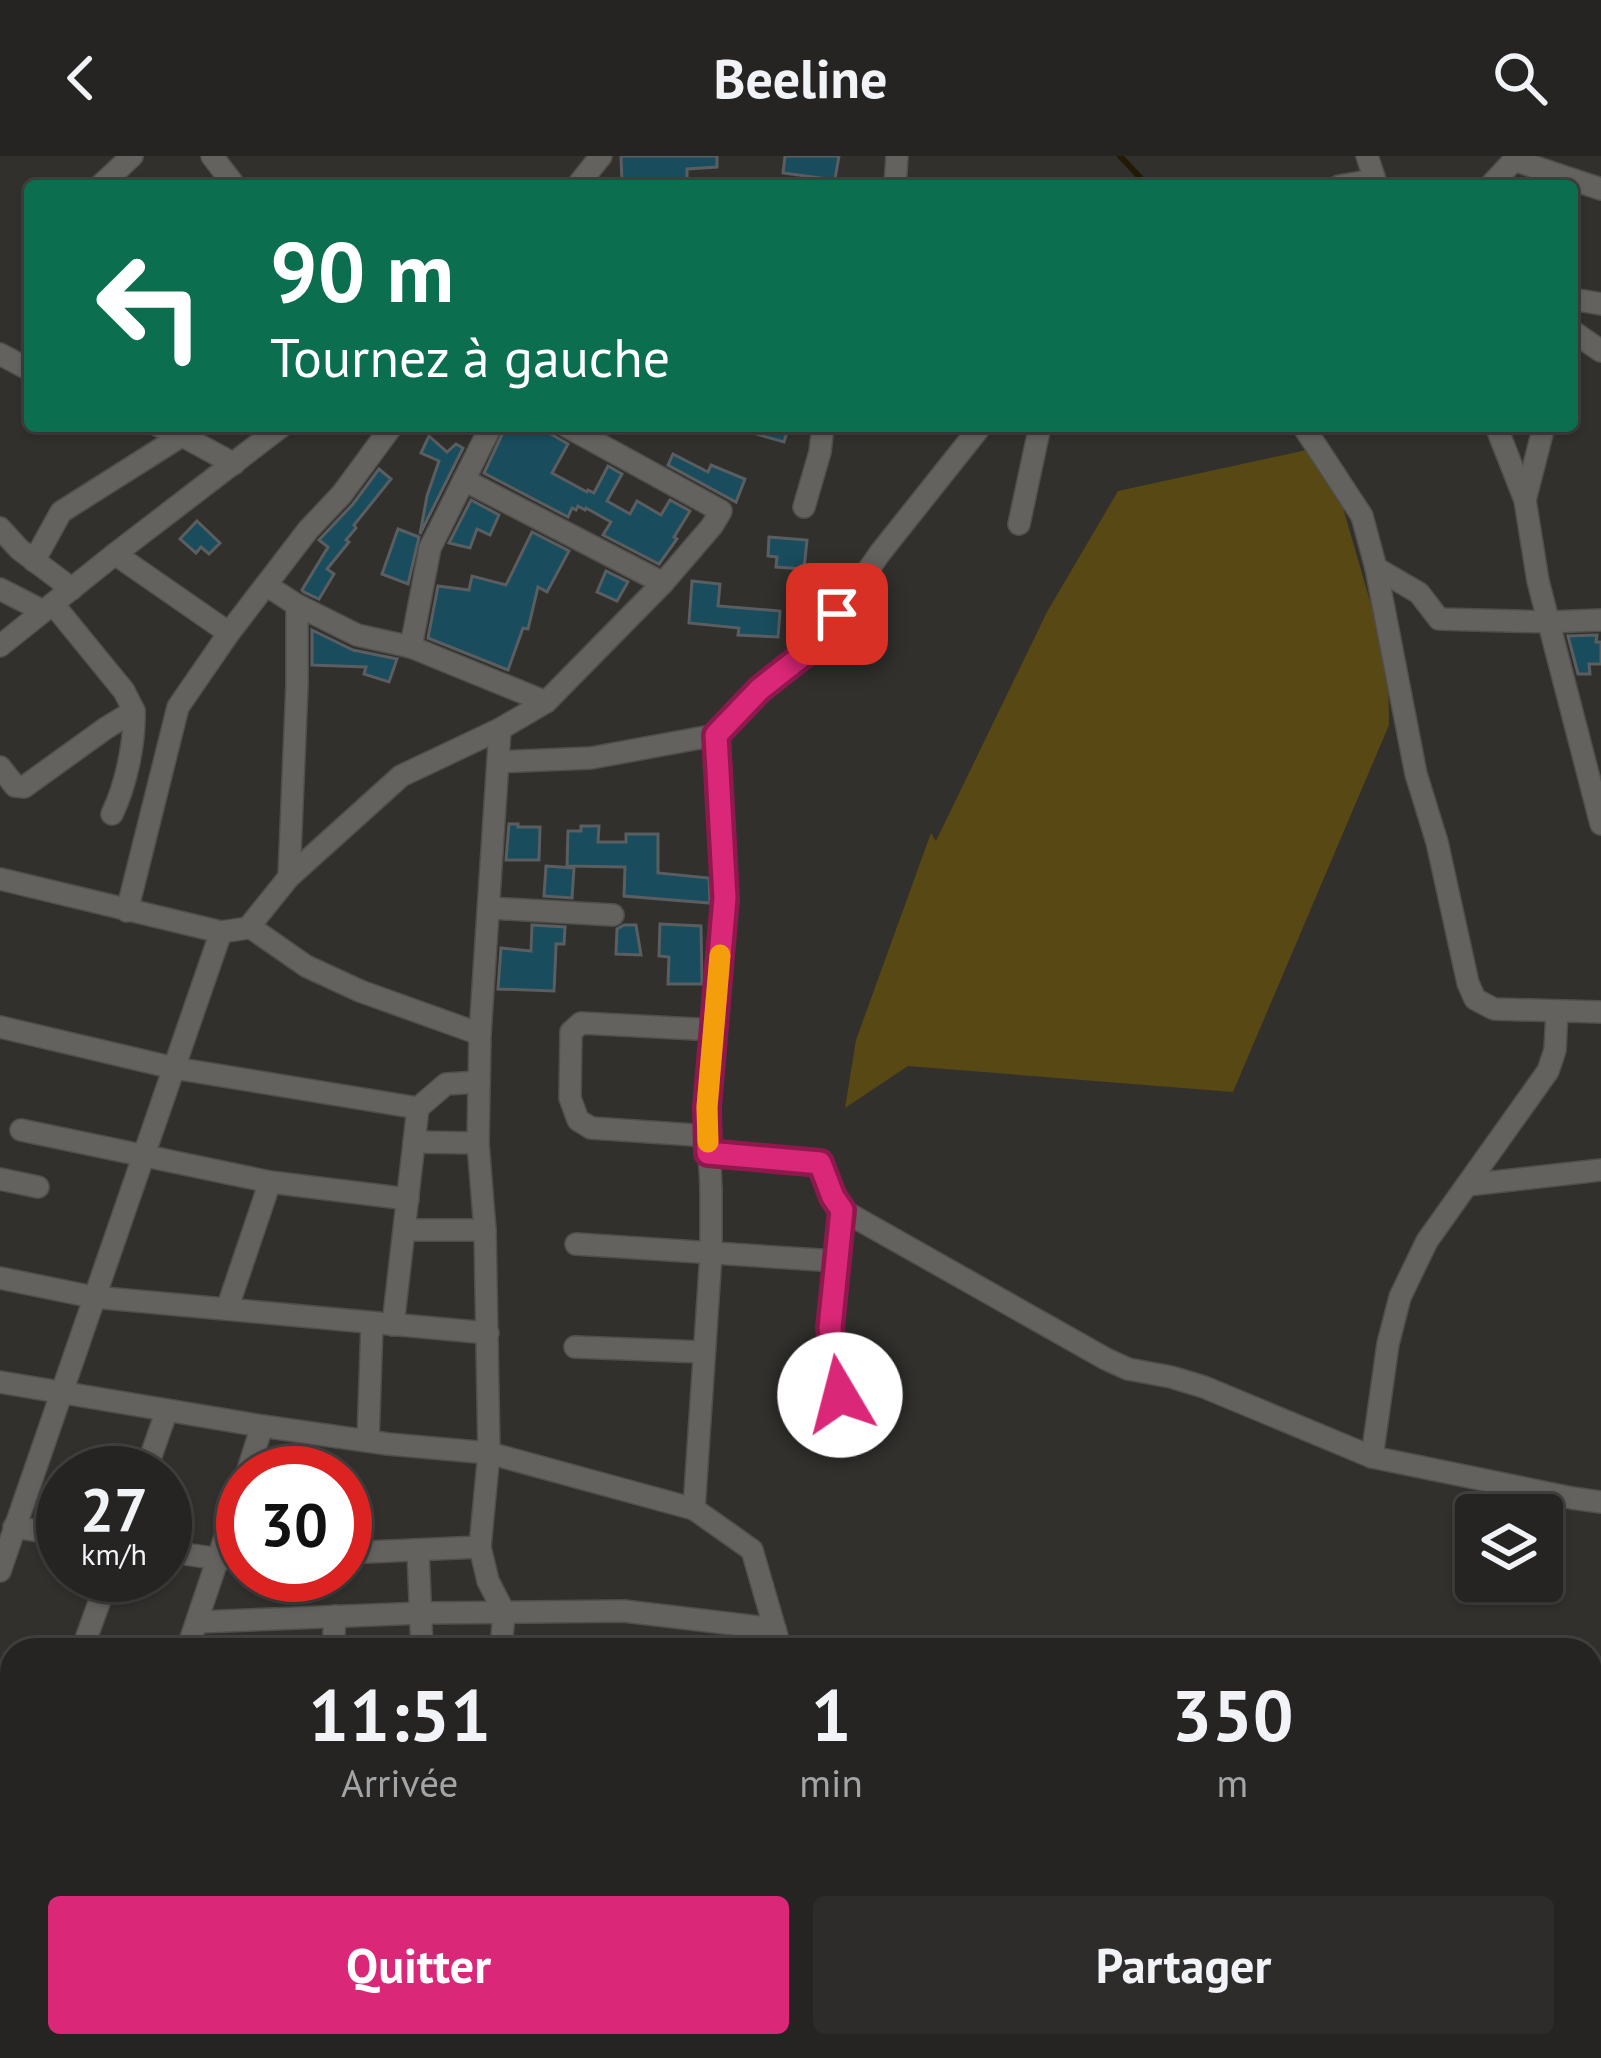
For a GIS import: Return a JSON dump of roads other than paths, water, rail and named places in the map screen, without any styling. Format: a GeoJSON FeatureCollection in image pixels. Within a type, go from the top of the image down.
{"type":"FeatureCollection","features":[{"type":"Feature","properties":{"kind":"street"},"geometry":{"type":"LineString","coordinates":[[106,180],[132,156]]}},
{"type":"Feature","properties":{"kind":"street"},"geometry":{"type":"LineString","coordinates":[[582,180],[601,156]]}},
{"type":"Feature","properties":{"kind":"street"},"geometry":{"type":"LineString","coordinates":[[1496,180],[1516,158],[1576,180]]}},
{"type":"Feature","properties":{"kind":"street"},"geometry":{"type":"LineString","coordinates":[[34,561],[61,512],[186,432]]}},
{"type":"Feature","properties":{"kind":"street"},"geometry":{"type":"LineString","coordinates":[[192,432],[234,464]]}},
{"type":"Feature","properties":{"kind":"street"},"geometry":{"type":"LineString","coordinates":[[0,646],[274,432]]}},
{"type":"Feature","properties":{"kind":"street"},"geometry":{"type":"LineString","coordinates":[[127,911],[178,707],[229,633],[388,432]]}},
{"type":"Feature","properties":{"kind":"street"},"geometry":{"type":"LineString","coordinates":[[411,647],[430,548],[488,432]]}},
{"type":"Feature","properties":{"kind":"street"},"geometry":{"type":"LineString","coordinates":[[0,879],[221,932],[250,927],[289,877],[401,776],[546,702],[663,584],[720,510],[580,432]]}},
{"type":"Feature","properties":{"kind":"street"},"geometry":{"type":"LineString","coordinates":[[804,507],[822,432]]}},
{"type":"Feature","properties":{"kind":"street"},"geometry":{"type":"LineString","coordinates":[[498,763],[591,758],[716,735],[760,689],[816,645],[880,553],[976,432]]}},
{"type":"Feature","properties":{"kind":"street"},"geometry":{"type":"LineString","coordinates":[[1018,524],[1039,432]]}},
{"type":"Feature","properties":{"kind":"street"},"geometry":{"type":"LineString","coordinates":[[1307,432],[1362,516],[1416,773],[1475,999],[1494,1010],[1601,1012]]}},
{"type":"Feature","properties":{"kind":"street"},"geometry":{"type":"LineString","coordinates":[[1498,432],[1525,500],[1538,581],[1601,824]]}},
{"type":"Feature","properties":{"kind":"street"},"geometry":{"type":"LineString","coordinates":[[1525,500],[1542,432]]}},
{"type":"Feature","properties":{"kind":"street"},"geometry":{"type":"LineString","coordinates":[[464,480],[663,584]]}},
{"type":"Feature","properties":{"kind":"street"},"geometry":{"type":"LineString","coordinates":[[0,528],[72,589]]}},
{"type":"Feature","properties":{"kind":"street"},"geometry":{"type":"LineString","coordinates":[[115,554],[229,633]]}},
{"type":"Feature","properties":{"kind":"street"},"geometry":{"type":"LineString","coordinates":[[1376,568],[1419,593],[1438,620],[1601,620]]}},
{"type":"Feature","properties":{"kind":"street"},"geometry":{"type":"LineString","coordinates":[[266,585],[357,635],[411,647],[546,702]]}},
{"type":"Feature","properties":{"kind":"street"},"geometry":{"type":"LineString","coordinates":[[0,589],[48,607],[124,691],[134,711],[135,728],[112,814]]}},
{"type":"Feature","properties":{"kind":"street"},"geometry":{"type":"LineString","coordinates":[[289,877],[297,605]]}},
{"type":"Feature","properties":{"kind":"street"},"geometry":{"type":"LineString","coordinates":[[0,767],[14,786],[24,787],[134,711]]}},
{"type":"Feature","properties":{"kind":"street"},"geometry":{"type":"LineString","coordinates":[[1574,720],[1601,719]]}},
{"type":"Feature","properties":{"kind":"street"},"geometry":{"type":"LineString","coordinates":[[500,729],[480,1034],[478,1143],[485,1230],[489,1453],[480,1547],[488,1581],[504,1612],[502,1638]]}},
{"type":"Feature","properties":{"kind":"street"},"geometry":{"type":"LineString","coordinates":[[694,1509],[711,1254],[707,1107],[725,898],[716,735]]}},
{"type":"Feature","properties":{"kind":"street"},"geometry":{"type":"LineString","coordinates":[[489,908],[613,915]]}},
{"type":"Feature","properties":{"kind":"street"},"geometry":{"type":"LineString","coordinates":[[250,927],[306,966],[360,991],[480,1034]]}},
{"type":"Feature","properties":{"kind":"street"},"geometry":{"type":"LineString","coordinates":[[1,1566],[14,1527],[11,1504],[60,1392],[221,932]]}},
{"type":"Feature","properties":{"kind":"street"},"geometry":{"type":"LineString","coordinates":[[1372,1457],[1388,1344],[1400,1297],[1427,1241],[1548,1071],[1557,1011]]}},
{"type":"Feature","properties":{"kind":"street"},"geometry":{"type":"LineString","coordinates":[[715,1030],[581,1023],[571,1032],[570,1098],[578,1120],[591,1128],[820,1163],[842,1210],[1128,1369],[1204,1387],[1372,1457],[1601,1502]]}},
{"type":"Feature","properties":{"kind":"street"},"geometry":{"type":"LineString","coordinates":[[0,1027],[174,1068],[418,1108]]}},
{"type":"Feature","properties":{"kind":"street"},"geometry":{"type":"LineString","coordinates":[[368,1441],[382,1324],[405,1230],[418,1108],[446,1084],[479,1082]]}},
{"type":"Feature","properties":{"kind":"street"},"geometry":{"type":"LineString","coordinates":[[22,1130],[270,1183],[408,1199]]}},
{"type":"Feature","properties":{"kind":"street"},"geometry":{"type":"LineString","coordinates":[[414,1142],[478,1143]]}},
{"type":"Feature","properties":{"kind":"street"},"geometry":{"type":"LineString","coordinates":[[1467,1185],[1601,1170]]}},
{"type":"Feature","properties":{"kind":"street"},"geometry":{"type":"LineString","coordinates":[[0,1179],[38,1187]]}},
{"type":"Feature","properties":{"kind":"street"},"geometry":{"type":"LineString","coordinates":[[227,1310],[270,1183]]}},
{"type":"Feature","properties":{"kind":"street"},"geometry":{"type":"LineString","coordinates":[[840,1395],[830,1328],[842,1210]]}},
{"type":"Feature","properties":{"kind":"street"},"geometry":{"type":"LineString","coordinates":[[405,1230],[485,1230]]}},
{"type":"Feature","properties":{"kind":"street"},"geometry":{"type":"LineString","coordinates":[[576,1244],[836,1261]]}},
{"type":"Feature","properties":{"kind":"street"},"geometry":{"type":"LineString","coordinates":[[0,1277],[93,1297],[488,1333]]}},
{"type":"Feature","properties":{"kind":"street"},"geometry":{"type":"LineString","coordinates":[[575,1347],[704,1352]]}},
{"type":"Feature","properties":{"kind":"street"},"geometry":{"type":"LineString","coordinates":[[0,1382],[262,1426],[489,1453],[694,1509],[752,1550],[777,1638]]}},
{"type":"Feature","properties":{"kind":"street"},"geometry":{"type":"LineString","coordinates":[[154,1446],[167,1410]]}},
{"type":"Feature","properties":{"kind":"street"},"geometry":{"type":"LineString","coordinates":[[256,1446],[262,1426]]}},
{"type":"Feature","properties":{"kind":"street"},"geometry":{"type":"LineString","coordinates":[[14,1527],[36,1531]]}},
{"type":"Feature","properties":{"kind":"street"},"geometry":{"type":"LineString","coordinates":[[372,1552],[480,1547]]}},
{"type":"Feature","properties":{"kind":"street"},"geometry":{"type":"LineString","coordinates":[[418,1550],[422,1638]]}},
{"type":"Feature","properties":{"kind":"street"},"geometry":{"type":"LineString","coordinates":[[192,1638],[216,1568]]}},
{"type":"Feature","properties":{"kind":"street"},"geometry":{"type":"LineString","coordinates":[[86,1638],[99,1602]]}},
{"type":"Feature","properties":{"kind":"street"},"geometry":{"type":"LineString","coordinates":[[198,1622],[422,1612],[624,1611],[767,1638]]}},
{"type":"Feature","properties":{"kind":"street"},"geometry":{"type":"LineString","coordinates":[[334,1638],[335,1616]]}},
{"type":"Feature","properties":{"kind":"waterway"},"geometry":{"type":"LineString","coordinates":[[1120,156],[1142,180]]}}]}
